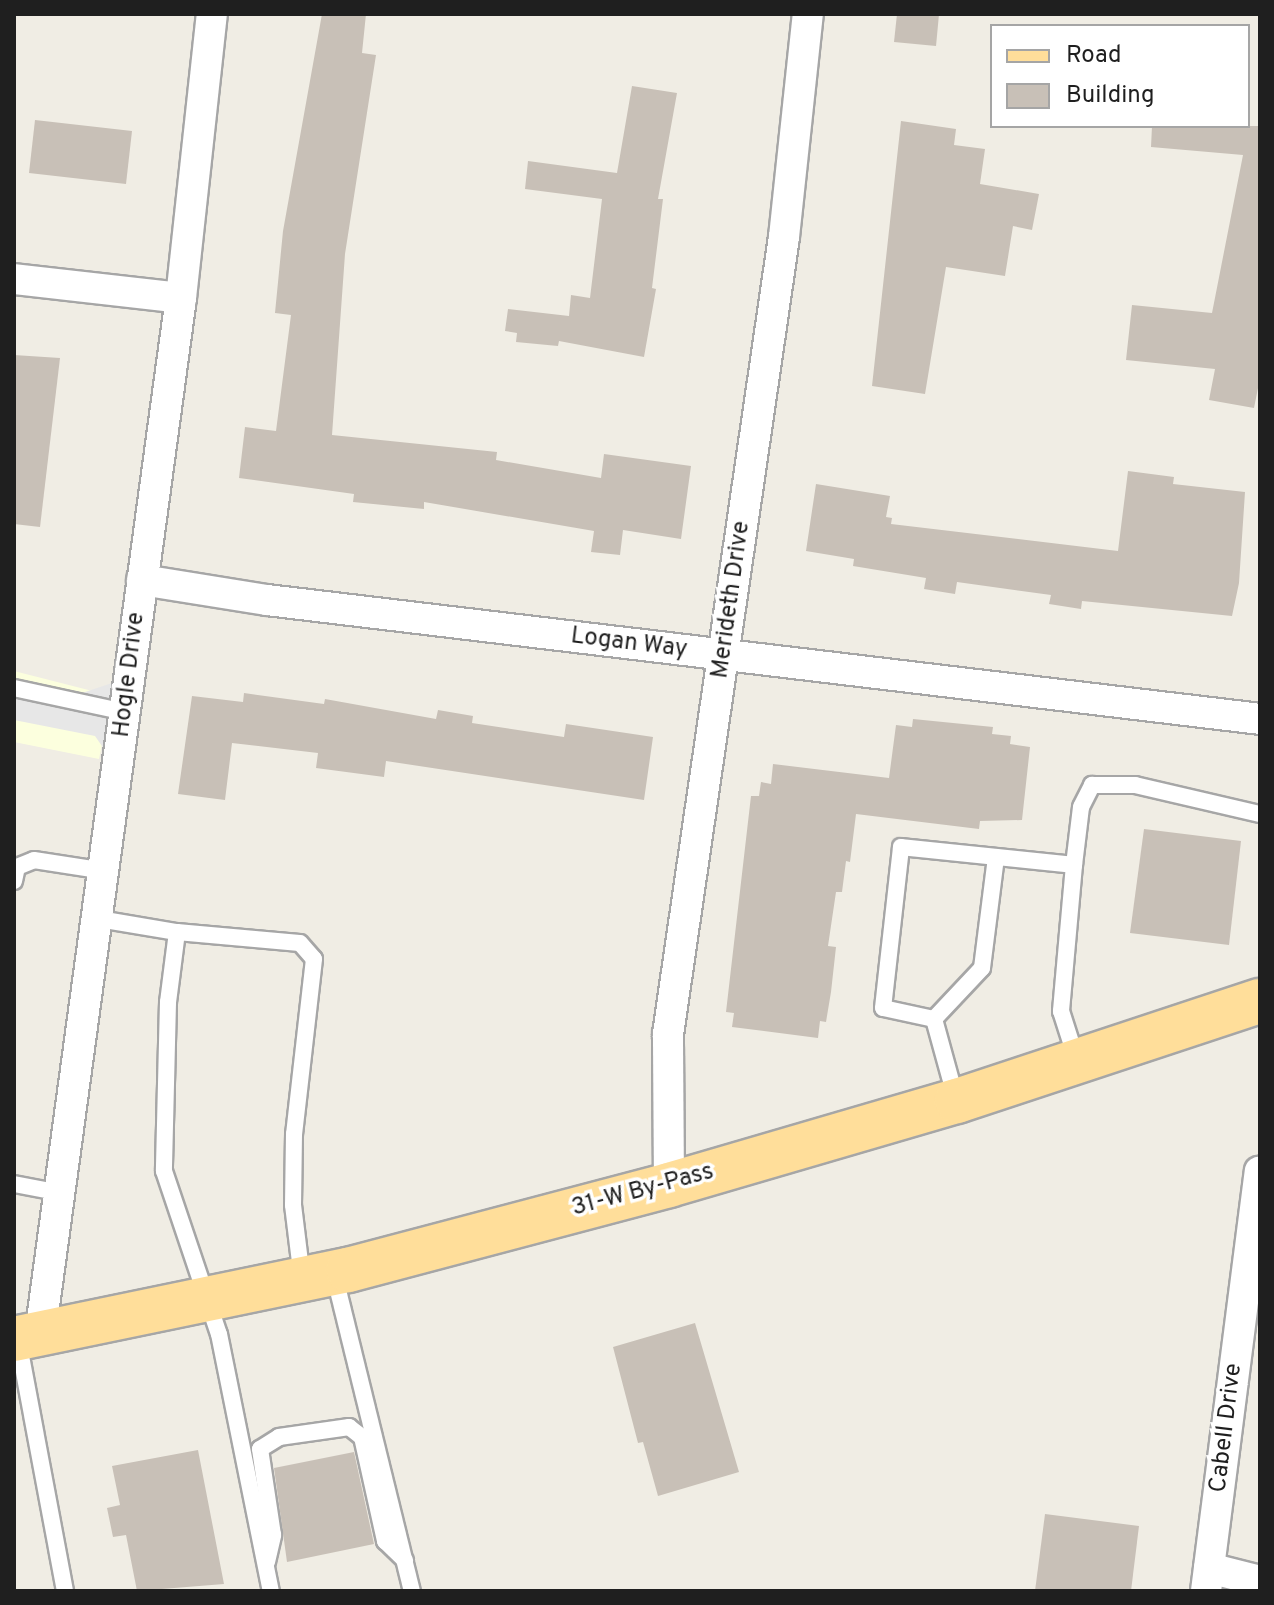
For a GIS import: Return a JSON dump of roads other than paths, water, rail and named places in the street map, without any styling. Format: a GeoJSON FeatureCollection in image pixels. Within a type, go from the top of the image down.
{"type":"FeatureCollection","features":[{"type":"Feature","properties":{"kind":"main road","name":"31-W By-Pass"},"geometry":{"type":"LineString","coordinates":[[24,1337],[318,1276],[669,1185],[957,1101],[1260,1001]]}},
{"type":"Feature","properties":{"kind":"street","name":"Hogle Drive"},"geometry":{"type":"LineString","coordinates":[[24,1337],[61,1193],[181,298],[212,14]]}},
{"type":"Feature","properties":{"kind":"street","name":"Merideth Drive"},"geometry":{"type":"LineString","coordinates":[[669,1185],[668,1034],[784,237],[808,14]]}},
{"type":"Feature","properties":{"kind":"street"},"geometry":{"type":"LineString","coordinates":[[14,279],[181,298]]}},
{"type":"Feature","properties":{"kind":"street","name":"Logan Way"},"geometry":{"type":"LineString","coordinates":[[142,580],[725,656],[1260,719]]}},
{"type":"Feature","properties":{"kind":"street","name":"Cabell Drive"},"geometry":{"type":"LineString","coordinates":[[1208,1579],[1258,1210],[1260,1171]]}},
{"type":"Feature","properties":{"kind":"street"},"geometry":{"type":"LineString","coordinates":[[1208,1579],[1260,1581]]}},
{"type":"Feature","properties":{"kind":"lane"},"geometry":{"type":"LineString","coordinates":[[14,688],[125,712]]}},
{"type":"Feature","properties":{"kind":"lane"},"geometry":{"type":"LineString","coordinates":[[1077,1062],[1061,1011],[1081,807],[1092,785],[1135,785],[1260,814]]}},
{"type":"Feature","properties":{"kind":"lane"},"geometry":{"type":"LineString","coordinates":[[934,1019],[883,1008],[901,847],[1074,865]]}},
{"type":"Feature","properties":{"kind":"lane"},"geometry":{"type":"LineString","coordinates":[[934,1019],[982,968],[996,857]]}},
{"type":"Feature","properties":{"kind":"lane"},"geometry":{"type":"LineString","coordinates":[[14,881],[17,867],[34,860],[105,871]]}},
{"type":"Feature","properties":{"kind":"lane"},"geometry":{"type":"LineString","coordinates":[[99,919],[177,932],[300,943],[314,959],[294,1134],[293,1205],[318,1276],[412,1591]]}},
{"type":"Feature","properties":{"kind":"lane"},"geometry":{"type":"LineString","coordinates":[[177,932],[168,1002],[162,1155],[171,1200],[208,1299],[271,1591]]}},
{"type":"Feature","properties":{"kind":"lane"},"geometry":{"type":"LineString","coordinates":[[934,1019],[957,1101]]}},
{"type":"Feature","properties":{"kind":"lane"},"geometry":{"type":"LineString","coordinates":[[14,1184],[61,1193]]}},
{"type":"Feature","properties":{"kind":"lane"},"geometry":{"type":"LineString","coordinates":[[24,1337],[65,1591]]}},
{"type":"Feature","properties":{"kind":"lane"},"geometry":{"type":"LineString","coordinates":[[266,1569],[273,1535],[260,1449],[279,1437],[349,1427],[362,1437],[385,1541],[405,1560]]}}]}
